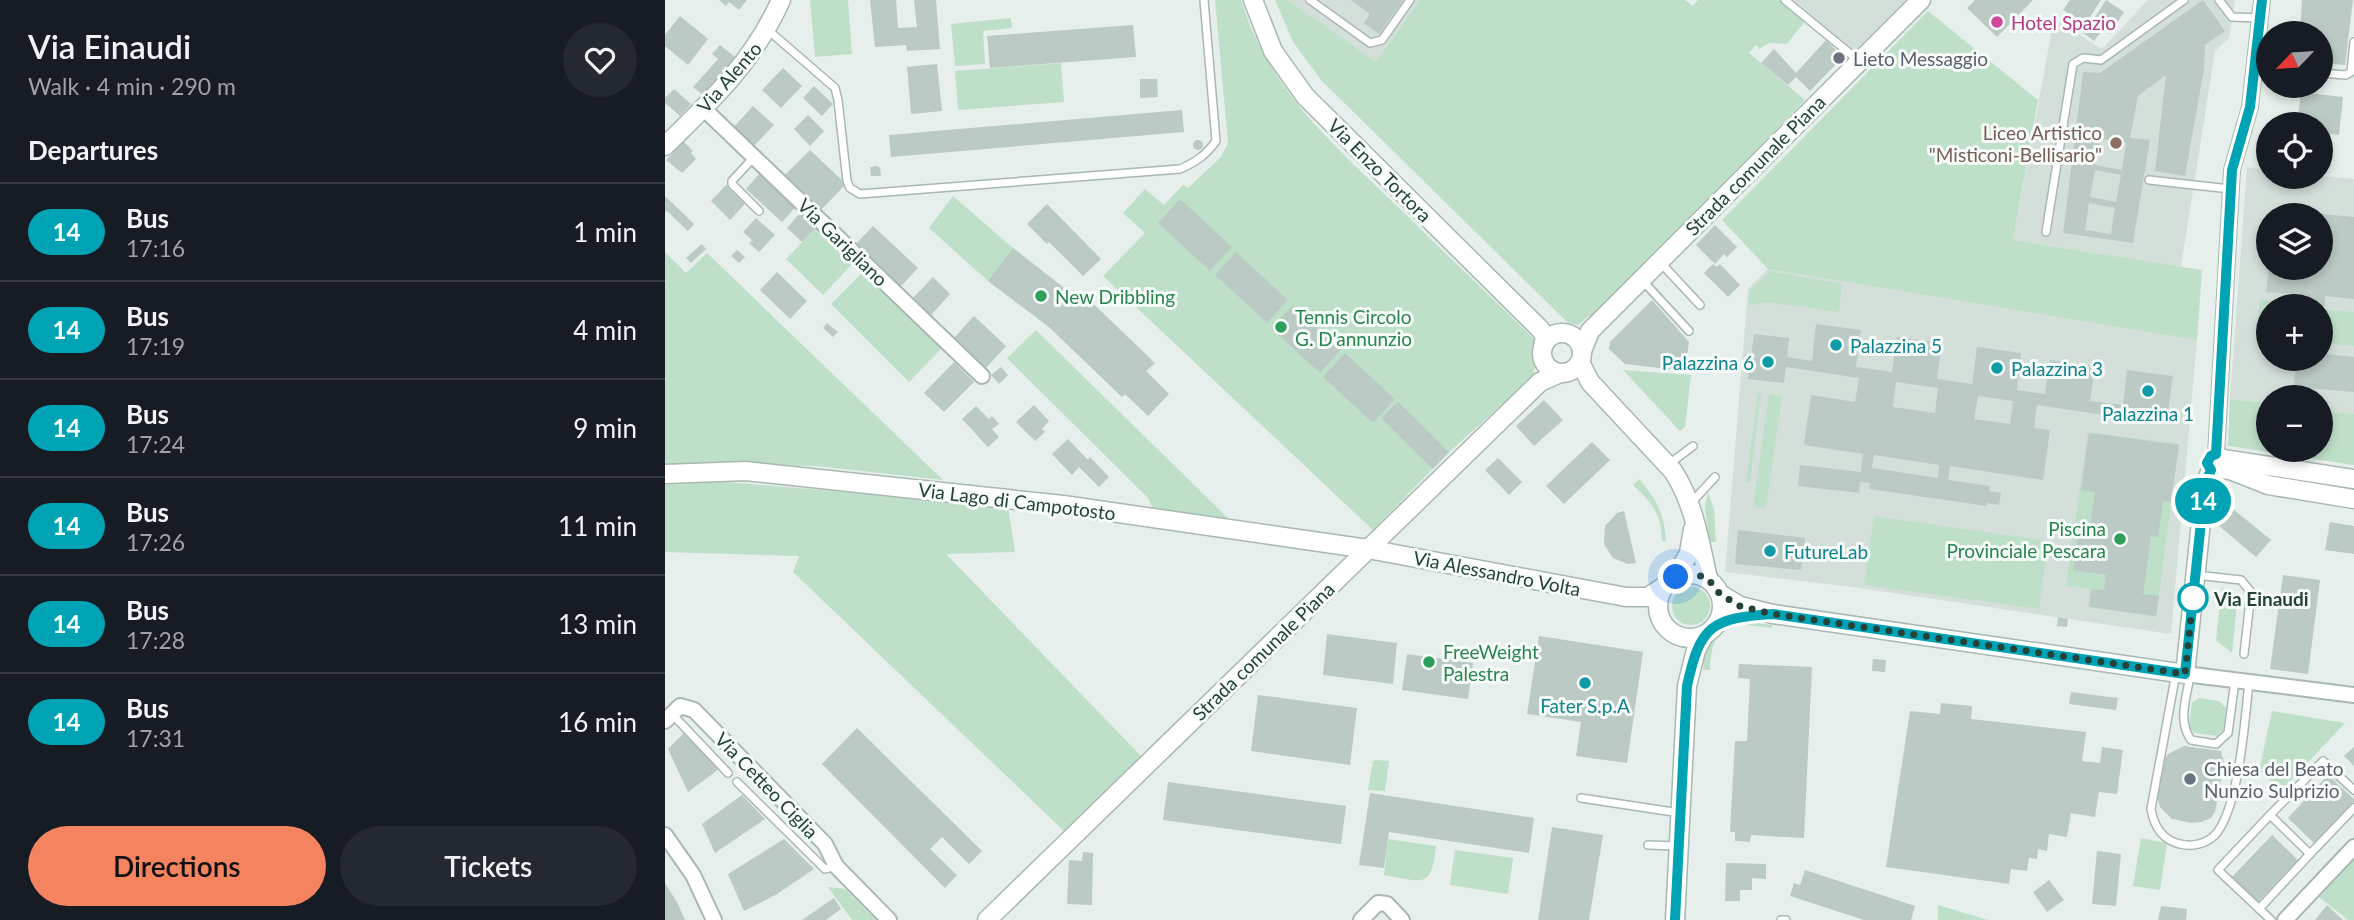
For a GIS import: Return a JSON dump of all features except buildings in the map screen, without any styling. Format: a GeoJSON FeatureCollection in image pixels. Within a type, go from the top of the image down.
{"type":"FeatureCollection","features":[{"type":"Feature","properties":{"kind":"street","name":"Via Alento"},"geometry":{"type":"LineString","coordinates":[[665,146],[754,51],[768,30],[782,0]]}},
{"type":"Feature","properties":{"kind":"street","name":"Via Enzo Tortora"},"geometry":{"type":"LineString","coordinates":[[1253,0],[1273,51],[1300,91],[1533,322],[1667,465],[1682,486],[1692,513],[1708,579]]}},
{"type":"Feature","properties":{"kind":"street","name":"Strada comunale Piana"},"geometry":{"type":"LineString","coordinates":[[987,920],[1368,549],[1921,0]]}},
{"type":"Feature","properties":{"kind":"street"},"geometry":{"type":"LineString","coordinates":[[2260,21],[2262,0]]}},
{"type":"Feature","properties":{"kind":"street"},"geometry":{"type":"LineString","coordinates":[[2184,674],[2205,484],[2218,463],[2231,189],[2235,155],[2256,86]]}},
{"type":"Feature","properties":{"kind":"street","name":"Via Garigliano"},"geometry":{"type":"LineString","coordinates":[[703,108],[982,376]]}},
{"type":"Feature","properties":{"kind":"street"},"geometry":{"type":"LineString","coordinates":[[2218,463],[2354,480]]}},
{"type":"Feature","properties":{"kind":"street"},"geometry":{"type":"LineString","coordinates":[[2218,463],[2268,485],[2354,499]]}},
{"type":"Feature","properties":{"kind":"street","name":"Via Lago di Campotosto"},"geometry":{"type":"LineString","coordinates":[[665,474],[746,471],[828,478],[1063,505],[1368,549]]}},
{"type":"Feature","properties":{"kind":"street"},"geometry":{"type":"LineString","coordinates":[[1692,513],[1689,553],[1658,600],[1660,617],[1668,630],[1694,638],[1737,616],[1773,614]]}},
{"type":"Feature","properties":{"kind":"street","name":"Via Alessandro Volta"},"geometry":{"type":"LineString","coordinates":[[1368,549],[1626,597],[1648,597],[1671,581]]}},
{"type":"Feature","properties":{"kind":"street"},"geometry":{"type":"LineString","coordinates":[[1671,581],[1687,574],[1698,575],[1708,579],[1720,594],[1740,606],[1773,614],[2184,674],[2354,695]]}},
{"type":"Feature","properties":{"kind":"street"},"geometry":{"type":"LineString","coordinates":[[1675,920],[1687,686],[1696,650],[1722,610],[1720,594]]}},
{"type":"Feature","properties":{"kind":"street","name":"Via Alessandro Volta"},"geometry":{"type":"LineString","coordinates":[[1626,597],[1660,617]]}},
{"type":"Feature","properties":{"kind":"street"},"geometry":{"type":"LineString","coordinates":[[1674,634],[1687,686]]}},
{"type":"Feature","properties":{"kind":"street","name":"Via Cetteo Ciglia"},"geometry":{"type":"LineString","coordinates":[[672,713],[694,710],[825,844],[836,866],[889,920]]}},
{"type":"Feature","properties":{"kind":"street"},"geometry":{"type":"LineString","coordinates":[[665,835],[693,875],[714,920]]}},
{"type":"Feature","properties":{"kind":"street"},"geometry":{"type":"LineString","coordinates":[[2284,920],[2354,847]]}},
{"type":"Feature","properties":{"kind":"street"},"geometry":{"type":"LineString","coordinates":[[1361,920],[1378,903],[1387,904],[1402,920]]}},
{"type":"Feature","properties":{"kind":"lane"},"geometry":{"type":"LineString","coordinates":[[768,30],[835,88],[847,181],[850,188],[860,194],[868,194],[1180,169],[1195,163],[1216,141],[1204,0]]}},
{"type":"Feature","properties":{"kind":"lane"},"geometry":{"type":"LineString","coordinates":[[1310,0],[1370,43],[1382,40],[1410,0]]}},
{"type":"Feature","properties":{"kind":"lane"},"geometry":{"type":"LineString","coordinates":[[1785,0],[1859,61]]}},
{"type":"Feature","properties":{"kind":"lane"},"geometry":{"type":"LineString","coordinates":[[2046,232],[2073,64],[2083,58],[2101,60],[2184,0]]}},
{"type":"Feature","properties":{"kind":"lane"},"geometry":{"type":"LineString","coordinates":[[2218,0],[2232,17],[2260,18]]}},
{"type":"Feature","properties":{"kind":"lane"},"geometry":{"type":"LineString","coordinates":[[2333,74],[2346,75],[2351,72],[2354,42]]}},
{"type":"Feature","properties":{"kind":"lane"},"geometry":{"type":"LineString","coordinates":[[755,157],[731,181],[759,211]]}},
{"type":"Feature","properties":{"kind":"lane"},"geometry":{"type":"LineString","coordinates":[[2149,180],[2231,189]]}},
{"type":"Feature","properties":{"kind":"lane"},"geometry":{"type":"LineString","coordinates":[[1660,261],[1700,305]]}},
{"type":"Feature","properties":{"kind":"lane"},"geometry":{"type":"LineString","coordinates":[[1641,279],[1689,331]]}},
{"type":"Feature","properties":{"kind":"lane"},"geometry":{"type":"LineString","coordinates":[[1667,465],[1693,446]]}},
{"type":"Feature","properties":{"kind":"lane"},"geometry":{"type":"LineString","coordinates":[[1692,513],[1714,477]]}},
{"type":"Feature","properties":{"kind":"lane"},"geometry":{"type":"LineString","coordinates":[[2196,575],[2241,580],[2251,592],[2244,654]]}},
{"type":"Feature","properties":{"kind":"lane"},"geometry":{"type":"LineString","coordinates":[[2184,674],[2151,804],[2158,831],[2181,845],[2203,843],[2215,835],[2224,822],[2234,787],[2242,681]]}},
{"type":"Feature","properties":{"kind":"lane"},"geometry":{"type":"LineString","coordinates":[[2184,674],[2182,721],[2185,732],[2191,740],[2217,744],[2228,733],[2242,681]]}},
{"type":"Feature","properties":{"kind":"lane"},"geometry":{"type":"LineString","coordinates":[[672,713],[728,773]]}},
{"type":"Feature","properties":{"kind":"lane"},"geometry":{"type":"LineString","coordinates":[[2271,920],[2218,870],[2323,761],[2354,790]]}},
{"type":"Feature","properties":{"kind":"lane"},"geometry":{"type":"LineString","coordinates":[[737,782],[825,869],[836,866]]}},
{"type":"Feature","properties":{"kind":"lane"},"geometry":{"type":"LineString","coordinates":[[1581,798],[1680,813]]}},
{"type":"Feature","properties":{"kind":"lane"},"geometry":{"type":"LineString","coordinates":[[2259,909],[2354,808]]}},
{"type":"Feature","properties":{"kind":"lane"},"geometry":{"type":"LineString","coordinates":[[2270,815],[2310,854]]}},
{"type":"Feature","properties":{"kind":"lane"},"geometry":{"type":"LineString","coordinates":[[1648,845],[1679,846]]}},
{"type":"Feature","properties":{"kind":"lane"},"geometry":{"type":"LineString","coordinates":[[1781,920],[1786,920]]}},
{"type":"Feature","properties":{"kind":"shaded area"},"geometry":{"type":"Polygon","coordinates":[[[1288,0],[1420,0],[1376,63],[1288,0]]]}},
{"type":"Feature","properties":{"kind":"shaded area"},"geometry":{"type":"Polygon","coordinates":[[[1794,0],[1907,0],[1856,53],[1794,0]]]}},
{"type":"Feature","properties":{"kind":"shaded area","name":"Liceo Artistico \"Misticoni-Bellisario\""},"geometry":{"type":"Polygon","coordinates":[[[2148,0],[2235,0],[2229,38],[2215,51],[2181,267],[2013,240],[2054,19],[2102,49],[2148,0]]]}},
{"type":"Feature","properties":{"kind":"shaded area"},"geometry":{"type":"Polygon","coordinates":[[[2247,167],[2256,168],[2256,189],[2333,189],[2333,177],[2354,179],[2354,414],[2333,411],[2333,385],[2256,385],[2256,402],[2230,399],[2247,167]]]}},
{"type":"Feature","properties":{"kind":"shaded area"},"geometry":{"type":"Polygon","coordinates":[[[1768,269],[2197,340],[2171,634],[1852,587],[1725,572],[1748,289],[1768,269]]]}},
{"type":"Feature","properties":{"kind":"green space"},"geometry":{"type":"Polygon","coordinates":[[[810,0],[848,0],[852,54],[815,57],[810,0]]]}},
{"type":"Feature","properties":{"kind":"green space"},"geometry":{"type":"Polygon","coordinates":[[[1215,0],[1241,0],[1268,62],[1306,115],[1538,343],[1538,365],[1533,371],[1536,374],[1449,452],[1373,530],[1103,276],[1145,233],[1123,213],[1145,189],[1164,205],[1183,185],[1188,188],[1221,157],[1228,143],[1215,0]]]}},
{"type":"Feature","properties":{"kind":"green space"},"geometry":{"type":"Polygon","coordinates":[[[1275,0],[1288,0],[1376,62],[1420,0],[1685,0],[1693,6],[1698,0],[1782,0],[1806,20],[1787,44],[1769,43],[1759,49],[1756,45],[1749,53],[1805,100],[1593,318],[1588,316],[1579,325],[1568,323],[1321,80],[1293,42],[1275,0]]]}},
{"type":"Feature","properties":{"kind":"green space"},"geometry":{"type":"Polygon","coordinates":[[[1928,11],[2038,100],[2013,240],[2202,270],[2197,340],[1768,269],[1722,220],[1928,11]]]}},
{"type":"Feature","properties":{"kind":"green space"},"geometry":{"type":"Polygon","coordinates":[[[1011,18],[1012,28],[983,31],[985,64],[955,66],[951,24],[1011,18]]]}},
{"type":"Feature","properties":{"kind":"green space"},"geometry":{"type":"Polygon","coordinates":[[[1061,63],[1064,102],[958,110],[955,71],[1061,63]]]}},
{"type":"Feature","properties":{"kind":"green space","name":"New Dribbling"},"geometry":{"type":"Polygon","coordinates":[[[953,196],[1076,298],[1082,293],[1154,363],[1122,397],[1049,327],[988,281],[929,228],[953,196]]]}},
{"type":"Feature","properties":{"kind":"green space"},"geometry":{"type":"Polygon","coordinates":[[[817,227],[854,262],[823,295],[786,259],[817,227]]]}},
{"type":"Feature","properties":{"kind":"green space"},"geometry":{"type":"Polygon","coordinates":[[[665,252],[686,273],[707,253],[943,480],[817,466],[665,464],[665,252]]]}},
{"type":"Feature","properties":{"kind":"green space"},"geometry":{"type":"Polygon","coordinates":[[[864,271],[942,348],[909,382],[831,304],[864,271]]]}},
{"type":"Feature","properties":{"kind":"green space"},"geometry":{"type":"Polygon","coordinates":[[[1770,271],[1842,284],[1839,312],[1766,302],[1748,306],[1750,290],[1770,271]]]}},
{"type":"Feature","properties":{"kind":"green space"},"geometry":{"type":"Polygon","coordinates":[[[2333,310],[2354,312],[2354,346],[2333,344],[2333,310]]]}},
{"type":"Feature","properties":{"kind":"green space"},"geometry":{"type":"Polygon","coordinates":[[[1036,330],[1232,522],[1153,509],[1148,498],[1007,358],[1036,330]]]}},
{"type":"Feature","properties":{"kind":"green space"},"geometry":{"type":"Polygon","coordinates":[[[1623,370],[1691,375],[1685,427],[1680,431],[1623,370]]]}},
{"type":"Feature","properties":{"kind":"green space"},"geometry":{"type":"Polygon","coordinates":[[[1758,393],[1761,393],[1750,483],[1746,482],[1758,393]]]}},
{"type":"Feature","properties":{"kind":"green space"},"geometry":{"type":"Polygon","coordinates":[[[1769,394],[1782,396],[1766,508],[1753,507],[1769,394]]]}},
{"type":"Feature","properties":{"kind":"green space"},"geometry":{"type":"Polygon","coordinates":[[[2230,399],[2256,402],[2256,450],[2228,446],[2230,399]]]}},
{"type":"Feature","properties":{"kind":"green space"},"geometry":{"type":"Polygon","coordinates":[[[2333,411],[2354,414],[2354,465],[2333,462],[2333,411]]]}},
{"type":"Feature","properties":{"kind":"green space","name":"Piscina Provinciale Pescara"},"geometry":{"type":"Polygon","coordinates":[[[2088,432],[2179,444],[2156,617],[2088,607],[2090,589],[2066,586],[2088,432]]]}},
{"type":"Feature","properties":{"kind":"green space"},"geometry":{"type":"Polygon","coordinates":[[[1639,479],[1659,507],[1666,541],[1662,541],[1655,510],[1633,485],[1639,479]]]}},
{"type":"Feature","properties":{"kind":"green space"},"geometry":{"type":"Polygon","coordinates":[[[726,482],[1008,506],[1015,552],[946,554],[1143,758],[1065,832],[793,572],[799,556],[665,552],[665,484],[726,482]]]}},
{"type":"Feature","properties":{"kind":"green space"},"geometry":{"type":"Polygon","coordinates":[[[1708,493],[1714,509],[1716,542],[1709,542],[1705,506],[1708,493]]]}},
{"type":"Feature","properties":{"kind":"green space"},"geometry":{"type":"Polygon","coordinates":[[[1874,516],[2048,541],[2039,609],[1864,585],[1874,516]]]}},
{"type":"Feature","properties":{"kind":"green space"},"geometry":{"type":"Polygon","coordinates":[[[1691,587],[1704,593],[1710,606],[1704,619],[1691,625],[1678,619],[1672,606],[1678,593],[1691,587]]]}},
{"type":"Feature","properties":{"kind":"green space"},"geometry":{"type":"Polygon","coordinates":[[[2222,587],[2237,603],[2232,653],[2216,640],[2222,587]]]}},
{"type":"Feature","properties":{"kind":"green space"},"geometry":{"type":"Polygon","coordinates":[[[1737,620],[1772,625],[1772,628],[1734,625],[1726,628],[1719,633],[1715,642],[1710,670],[1703,670],[1705,652],[1715,633],[1737,620]]]}},
{"type":"Feature","properties":{"kind":"green space"},"geometry":{"type":"Polygon","coordinates":[[[2199,698],[2219,701],[2226,708],[2224,729],[2217,736],[2194,733],[2189,725],[2192,702],[2199,698]]]}},
{"type":"Feature","properties":{"kind":"green space"},"geometry":{"type":"Polygon","coordinates":[[[2272,711],[2345,723],[2281,791],[2259,771],[2272,711]]]}},
{"type":"Feature","properties":{"kind":"green space"},"geometry":{"type":"Polygon","coordinates":[[[1373,761],[1389,761],[1385,791],[1368,790],[1373,761]]]}},
{"type":"Feature","properties":{"kind":"green space"},"geometry":{"type":"Polygon","coordinates":[[[2141,838],[2167,843],[2160,890],[2133,886],[2141,838]]]}},
{"type":"Feature","properties":{"kind":"green space"},"geometry":{"type":"Polygon","coordinates":[[[1388,839],[1436,846],[1428,877],[1416,880],[1384,875],[1388,839]]]}},
{"type":"Feature","properties":{"kind":"green space"},"geometry":{"type":"Polygon","coordinates":[[[1455,850],[1513,858],[1508,894],[1450,885],[1455,850]]]}},
{"type":"Feature","properties":{"kind":"green space"},"geometry":{"type":"Polygon","coordinates":[[[2354,859],[2354,920],[2348,920],[2319,897],[2354,859]]]}},
{"type":"Feature","properties":{"kind":"green space"},"geometry":{"type":"Polygon","coordinates":[[[828,887],[845,889],[876,920],[852,920],[828,887]]]}},
{"type":"Feature","properties":{"kind":"green space"},"geometry":{"type":"Polygon","coordinates":[[[1938,905],[1988,920],[1938,920],[1938,905]]]}},
{"type":"Feature","properties":{"kind":"bus line","name":"14"},"geometry":{"type":"LineString","coordinates":[[1675,920],[1687,686],[1696,650],[1704,635],[1716,624],[1737,616],[1773,614],[2185,674],[2205,484],[2211,470],[2207,463],[2211,456],[2216,454],[2232,170],[2250,107],[2262,0]]}},
{"type":"Feature","properties":{"kind":"place","name":"Hotel Spazio"},"geometry":{"type":"Point","coordinates":[1997,22]}},
{"type":"Feature","properties":{"kind":"place","name":"Lieto Messaggio"},"geometry":{"type":"Point","coordinates":[1839,58]}},
{"type":"Feature","properties":{"kind":"place","name":"Liceo Artistico \"Misticoni-Bellisario\""},"geometry":{"type":"Point","coordinates":[2116,143]}},
{"type":"Feature","properties":{"kind":"place","name":"New Dribbling"},"geometry":{"type":"Point","coordinates":[1041,296]}},
{"type":"Feature","properties":{"kind":"place","name":"Tennis Circolo G. D'annunzio"},"geometry":{"type":"Point","coordinates":[1281,327]}},
{"type":"Feature","properties":{"kind":"place","name":"Palazzina 5"},"geometry":{"type":"Point","coordinates":[1836,345]}},
{"type":"Feature","properties":{"kind":"place","name":"Palazzina 6"},"geometry":{"type":"Point","coordinates":[1768,362]}},
{"type":"Feature","properties":{"kind":"place","name":"Palazzina 3"},"geometry":{"type":"Point","coordinates":[1997,368]}},
{"type":"Feature","properties":{"kind":"place","name":"Palazzina 1"},"geometry":{"type":"Point","coordinates":[2148,391]}},
{"type":"Feature","properties":{"kind":"place","name":"Piscina Provinciale Pescara"},"geometry":{"type":"Point","coordinates":[2120,539]}},
{"type":"Feature","properties":{"kind":"place","name":"FutureLab"},"geometry":{"type":"Point","coordinates":[1770,551]}},
{"type":"Feature","properties":{"kind":"place","name":"Via Einaudi"},"geometry":{"type":"Point","coordinates":[2193,598]}},
{"type":"Feature","properties":{"kind":"place","name":"FreeWeight Palestra"},"geometry":{"type":"Point","coordinates":[1429,662]}},
{"type":"Feature","properties":{"kind":"place","name":"Fater S.p.A"},"geometry":{"type":"Point","coordinates":[1585,683]}},
{"type":"Feature","properties":{"kind":"place","name":"Chiesa del Beato Nunzio Sulprizio"},"geometry":{"type":"Point","coordinates":[2190,779]}},
{"type":"Feature","properties":{"kind":"route"},"geometry":{"type":"LineString","coordinates":[[1676,577],[1698,575],[1708,579],[1720,594],[1740,606],[1773,614],[2185,674],[2193,598]]}}]}
